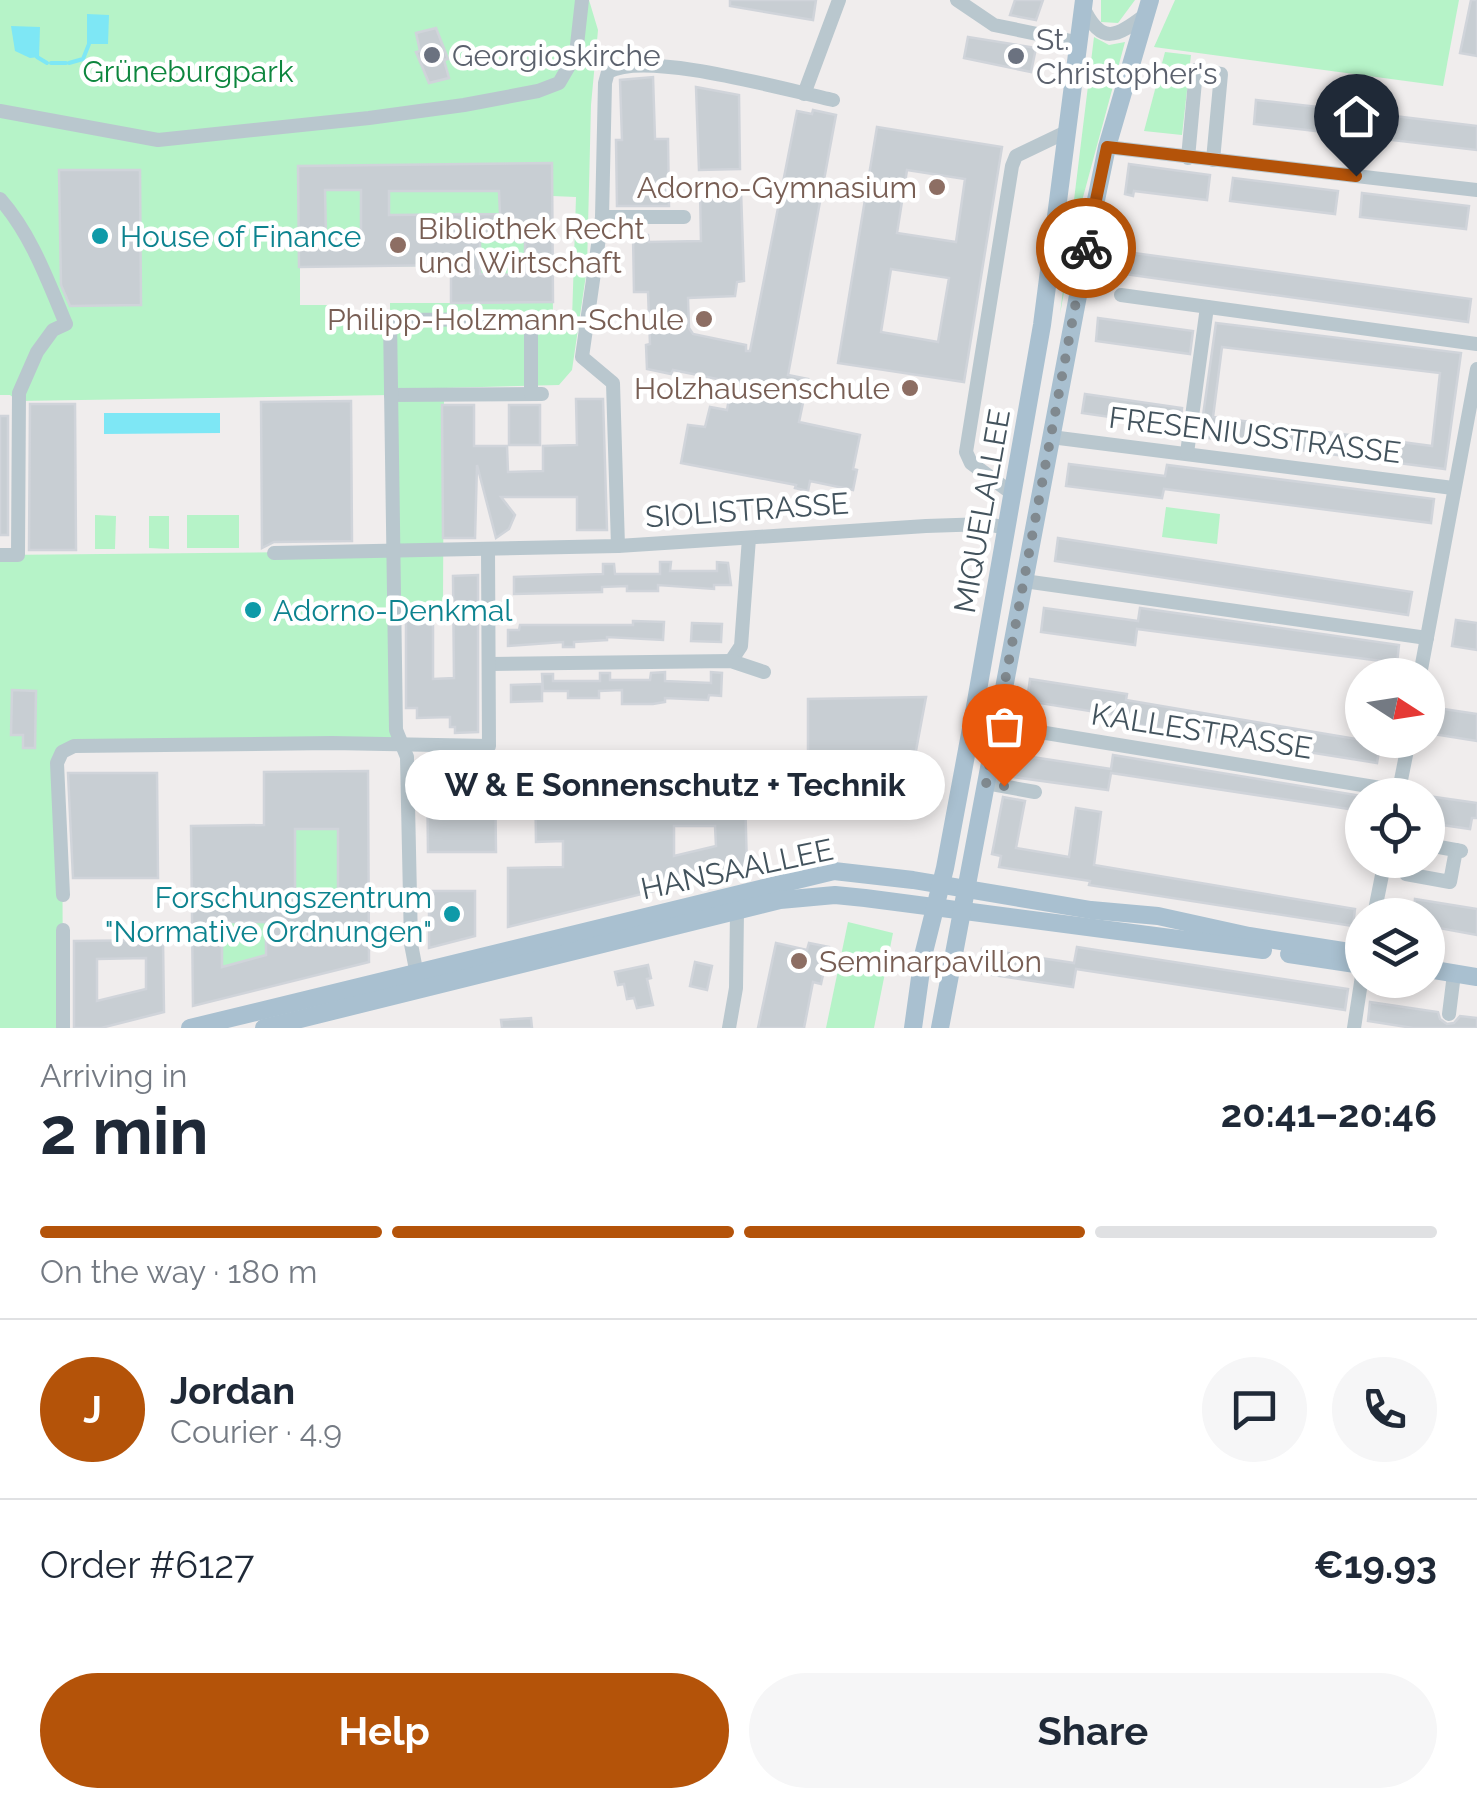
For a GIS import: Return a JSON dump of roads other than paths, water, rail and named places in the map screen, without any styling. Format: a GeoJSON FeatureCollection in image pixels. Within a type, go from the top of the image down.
{"type":"FeatureCollection","features":[{"type":"Feature","properties":{"kind":"main road","name":"MIQUELALLEE"},"geometry":{"type":"LineString","coordinates":[[913,1028],[923,956],[942,885],[1008,528],[1042,325],[1083,3]]}},
{"type":"Feature","properties":{"kind":"main road","name":"MIQUELALLEE"},"geometry":{"type":"LineString","coordinates":[[940,1028],[1107,147],[1148,7]]}},
{"type":"Feature","properties":{"kind":"main road","name":"HANSAALLEE"},"geometry":{"type":"LineString","coordinates":[[264,1028],[418,981],[834,872],[1091,910],[1158,916],[1345,951]]}},
{"type":"Feature","properties":{"kind":"main road","name":"HANSAALLEE"},"geometry":{"type":"LineString","coordinates":[[190,1028],[780,900],[835,895],[1127,934],[1174,936],[1345,962]]}},
{"type":"Feature","properties":{"kind":"main road"},"geometry":{"type":"LineString","coordinates":[[1445,972],[1477,977]]}},
{"type":"Feature","properties":{"kind":"street"},"geometry":{"type":"LineString","coordinates":[[0,110],[158,140],[464,105],[538,91],[559,83],[576,54],[582,0]]}},
{"type":"Feature","properties":{"kind":"street"},"geometry":{"type":"LineString","coordinates":[[804,94],[839,0]]}},
{"type":"Feature","properties":{"kind":"street"},"geometry":{"type":"LineString","coordinates":[[957,0],[994,25],[1076,42]]}},
{"type":"Feature","properties":{"kind":"street"},"geometry":{"type":"LineString","coordinates":[[1083,3],[1095,29],[1107,35],[1116,34],[1148,7]]}},
{"type":"Feature","properties":{"kind":"street"},"geometry":{"type":"LineString","coordinates":[[618,546],[613,383],[582,357],[602,217],[608,72],[618,66],[661,64],[833,100]]}},
{"type":"Feature","properties":{"kind":"street"},"geometry":{"type":"LineString","coordinates":[[1188,158],[1196,70],[1220,74],[1213,160]]}},
{"type":"Feature","properties":{"kind":"street"},"geometry":{"type":"LineString","coordinates":[[1013,494],[971,463],[966,452],[1012,166],[1016,156],[1064,133]]}},
{"type":"Feature","properties":{"kind":"street"},"geometry":{"type":"LineString","coordinates":[[1107,147],[1477,190]]}},
{"type":"Feature","properties":{"kind":"street"},"geometry":{"type":"LineString","coordinates":[[0,199],[12,212],[43,269],[66,324],[53,330],[37,352],[18,393],[18,555],[0,555]]}},
{"type":"Feature","properties":{"kind":"street"},"geometry":{"type":"LineString","coordinates":[[602,217],[684,217]]}},
{"type":"Feature","properties":{"kind":"street"},"geometry":{"type":"LineString","coordinates":[[1121,294],[1477,344]]}},
{"type":"Feature","properties":{"kind":"street"},"geometry":{"type":"LineString","coordinates":[[1187,453],[1207,307]]}},
{"type":"Feature","properties":{"kind":"street"},"geometry":{"type":"LineString","coordinates":[[391,395],[536,394],[531,319],[390,320],[391,395],[394,551],[396,730],[407,758],[411,944],[418,981]]}},
{"type":"Feature","properties":{"kind":"street"},"geometry":{"type":"LineString","coordinates":[[1423,658],[1477,369]]}},
{"type":"Feature","properties":{"kind":"street","name":"FRESENIUSSTRASSE"},"geometry":{"type":"LineString","coordinates":[[1051,437],[1453,488]]}},
{"type":"Feature","properties":{"kind":"street","name":"SIOLISTRASSE"},"geometry":{"type":"LineString","coordinates":[[274,552],[618,546],[932,526],[986,524],[1008,528]]}},
{"type":"Feature","properties":{"kind":"street"},"geometry":{"type":"LineString","coordinates":[[731,661],[740,646],[749,538]]}},
{"type":"Feature","properties":{"kind":"street"},"geometry":{"type":"LineString","coordinates":[[63,894],[57,763],[62,752],[74,746],[489,746],[488,550]]}},
{"type":"Feature","properties":{"kind":"street"},"geometry":{"type":"LineString","coordinates":[[1024,581],[1427,638]]}},
{"type":"Feature","properties":{"kind":"street"},"geometry":{"type":"LineString","coordinates":[[490,664],[731,661],[764,672]]}},
{"type":"Feature","properties":{"kind":"street","name":"KALLESTRASSE"},"geometry":{"type":"LineString","coordinates":[[997,725],[1345,784]]}},
{"type":"Feature","properties":{"kind":"street"},"geometry":{"type":"LineString","coordinates":[[986,783],[1036,792]]}},
{"type":"Feature","properties":{"kind":"street"},"geometry":{"type":"LineString","coordinates":[[1428,878],[1450,882],[1458,851],[1445,848]]}},
{"type":"Feature","properties":{"kind":"street"},"geometry":{"type":"LineString","coordinates":[[729,1028],[736,988],[737,911]]}},
{"type":"Feature","properties":{"kind":"street"},"geometry":{"type":"LineString","coordinates":[[63,930],[63,1028]]}},
{"type":"Feature","properties":{"kind":"street"},"geometry":{"type":"LineString","coordinates":[[1449,1014],[1454,974]]}},
{"type":"Feature","properties":{"kind":"street"},"geometry":{"type":"LineString","coordinates":[[1354,1028],[1359,998]]}},
{"type":"Feature","properties":{"kind":"water"},"geometry":{"type":"Polygon","coordinates":[[[87,14],[109,15],[108,44],[87,44],[87,14]]]}},
{"type":"Feature","properties":{"kind":"water"},"geometry":{"type":"Polygon","coordinates":[[[11,26],[40,27],[39,57],[30,58],[15,51],[11,26]]]}},
{"type":"Feature","properties":{"kind":"water"},"geometry":{"type":"Polygon","coordinates":[[[104,413],[220,413],[220,433],[104,434],[104,413]]]}},
{"type":"Feature","properties":{"kind":"waterway"},"geometry":{"type":"LineString","coordinates":[[69,63],[83,59],[89,44]]}},
{"type":"Feature","properties":{"kind":"waterway"},"geometry":{"type":"LineString","coordinates":[[37,57],[47,63]]}},
{"type":"Feature","properties":{"kind":"waterway"},"geometry":{"type":"LineString","coordinates":[[51,63],[66,63]]}},
{"type":"Feature","properties":{"kind":"place","name":"Georgioskirche"},"geometry":{"type":"Point","coordinates":[432,55]}},
{"type":"Feature","properties":{"kind":"place","name":"St. Christopher's"},"geometry":{"type":"Point","coordinates":[1016,56]}},
{"type":"Feature","properties":{"kind":"place","name":"Adorno-Gymnasium"},"geometry":{"type":"Point","coordinates":[937,187]}},
{"type":"Feature","properties":{"kind":"place","name":"House of Finance"},"geometry":{"type":"Point","coordinates":[100,236]}},
{"type":"Feature","properties":{"kind":"place","name":"Bibliothek Recht und Wirtschaft"},"geometry":{"type":"Point","coordinates":[398,245]}},
{"type":"Feature","properties":{"kind":"place","name":"Philipp-Holzmann-Schule"},"geometry":{"type":"Point","coordinates":[704,319]}},
{"type":"Feature","properties":{"kind":"place","name":"Holzhausenschule"},"geometry":{"type":"Point","coordinates":[910,388]}},
{"type":"Feature","properties":{"kind":"place","name":"Adorno-Denkmal"},"geometry":{"type":"Point","coordinates":[253,610]}},
{"type":"Feature","properties":{"kind":"place","name":"W & E Sonnenschutz + Technik"},"geometry":{"type":"Point","coordinates":[1004,786]}},
{"type":"Feature","properties":{"kind":"place","name":"Forschungszentrum \"Normative Ordnungen\""},"geometry":{"type":"Point","coordinates":[452,914]}},
{"type":"Feature","properties":{"kind":"place","name":"Seminarpavillon"},"geometry":{"type":"Point","coordinates":[799,961]}},
{"type":"Feature","properties":{"kind":"park label","name":"Grüneburgpark"},"geometry":{"type":"Point","coordinates":[188,71]}}]}
